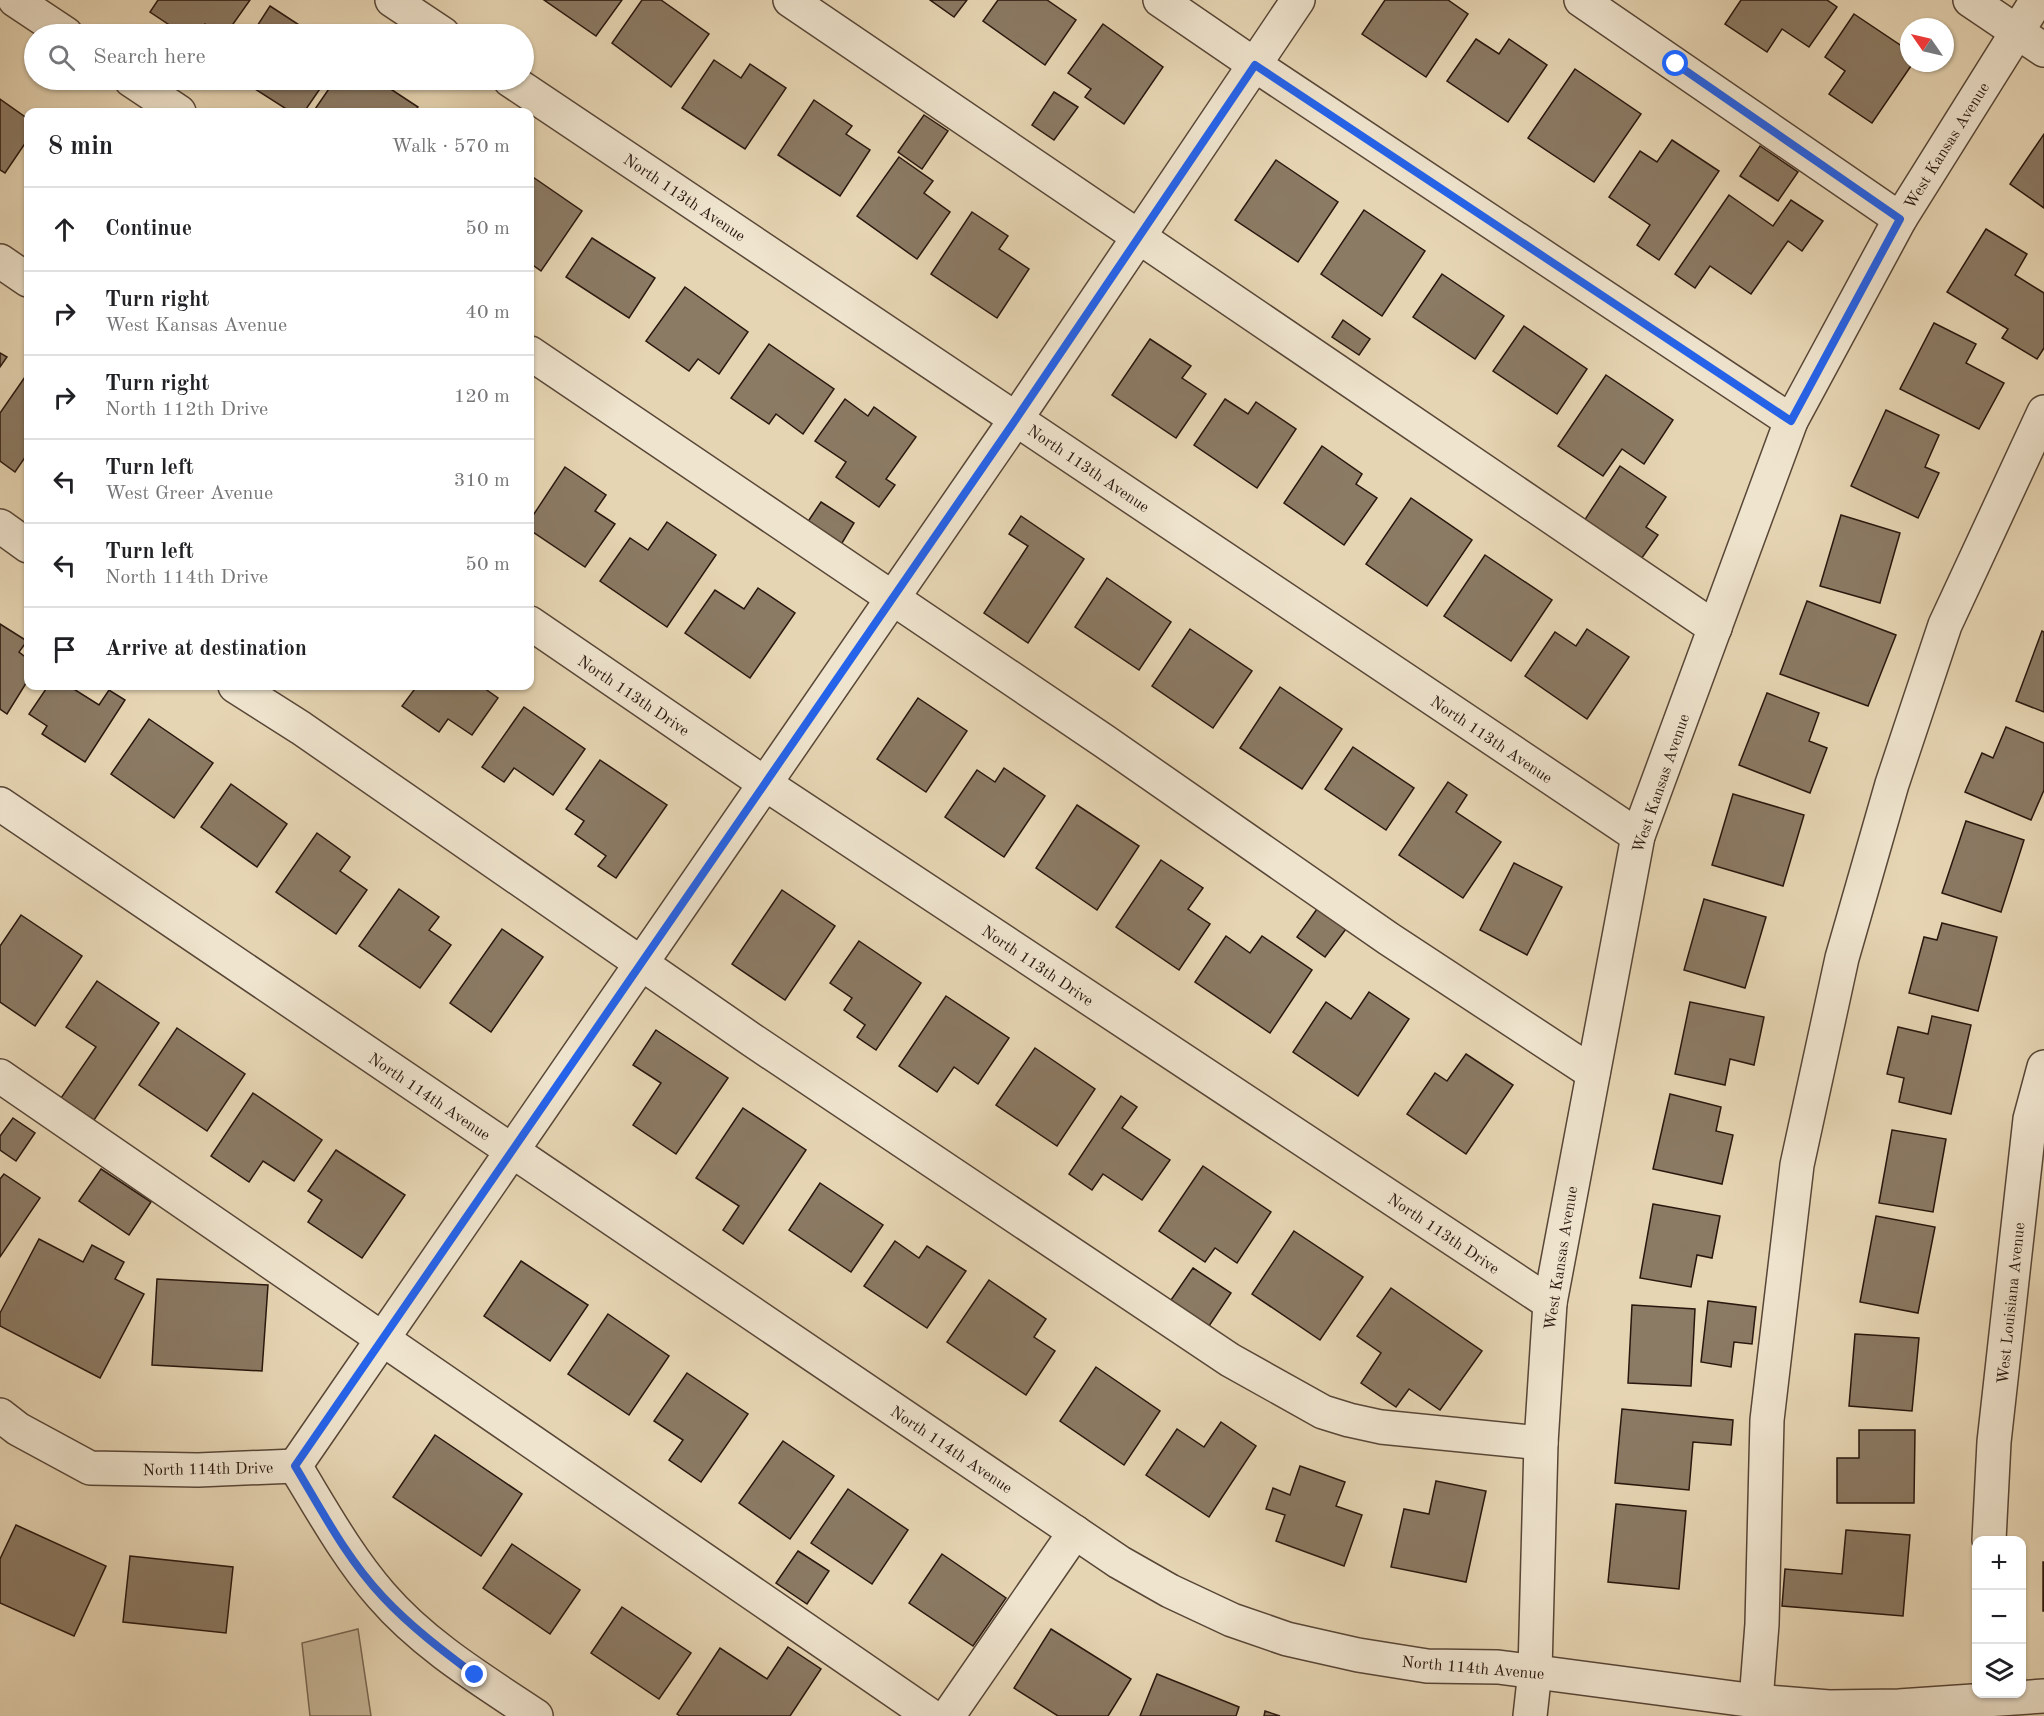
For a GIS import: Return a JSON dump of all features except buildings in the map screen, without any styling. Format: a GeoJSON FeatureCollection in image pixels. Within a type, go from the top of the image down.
{"type":"FeatureCollection","features":[{"type":"Feature","properties":{"kind":"street"},"geometry":{"type":"LineString","coordinates":[[15,0],[51,24]]}},
{"type":"Feature","properties":{"kind":"street"},"geometry":{"type":"LineString","coordinates":[[392,0],[428,24]]}},
{"type":"Feature","properties":{"kind":"street"},"geometry":{"type":"LineString","coordinates":[[790,0],[1715,628]]}},
{"type":"Feature","properties":{"kind":"street"},"geometry":{"type":"LineString","coordinates":[[1161,0],[1255,65],[1791,421]]}},
{"type":"Feature","properties":{"kind":"street"},"geometry":{"type":"LineString","coordinates":[[295,1466],[1016,419],[1298,0]]}},
{"type":"Feature","properties":{"kind":"street"},"geometry":{"type":"LineString","coordinates":[[1581,0],[1900,219]]}},
{"type":"Feature","properties":{"kind":"street"},"geometry":{"type":"LineString","coordinates":[[1970,0],[2044,50]]}},
{"type":"Feature","properties":{"kind":"street","name":"West Kansas Avenue"},"geometry":{"type":"LineString","coordinates":[[1530,1716],[1535,1671],[1541,1443],[1550,1303],[1638,836],[1791,421],[1900,219],[2037,0]]}},
{"type":"Feature","properties":{"kind":"street"},"geometry":{"type":"LineString","coordinates":[[146,90],[173,108]]}},
{"type":"Feature","properties":{"kind":"street","name":"North 113th Avenue"},"geometry":{"type":"LineString","coordinates":[[525,90],[1638,836]]}},
{"type":"Feature","properties":{"kind":"street"},"geometry":{"type":"LineString","coordinates":[[0,261],[24,277]]}},
{"type":"Feature","properties":{"kind":"street"},"geometry":{"type":"LineString","coordinates":[[534,356],[1104,741],[1380,932],[1593,1073]]}},
{"type":"Feature","properties":{"kind":"street"},"geometry":{"type":"LineString","coordinates":[[1756,1701],[1762,1624],[1767,1420],[1797,1165],[1842,958],[1892,784],[1944,625],[2044,412]]}},
{"type":"Feature","properties":{"kind":"street"},"geometry":{"type":"LineString","coordinates":[[0,526],[24,543]]}},
{"type":"Feature","properties":{"kind":"street","name":"North 113th Drive"},"geometry":{"type":"LineString","coordinates":[[534,626],[764,783],[1550,1303]]}},
{"type":"Feature","properties":{"kind":"street"},"geometry":{"type":"LineString","coordinates":[[241,690],[301,728],[642,964],[1230,1360],[1323,1412],[1381,1427],[1541,1443]]}},
{"type":"Feature","properties":{"kind":"street","name":"North 114th Avenue"},"geometry":{"type":"LineString","coordinates":[[0,804],[1119,1562],[1170,1591],[1232,1620],[1287,1639],[1358,1655],[1427,1666],[1498,1667],[1756,1701],[1829,1707],[1899,1706],[1972,1698]]}},
{"type":"Feature","properties":{"kind":"street","name":"West Louisiana Avenue"},"geometry":{"type":"LineString","coordinates":[[1989,1536],[1994,1442],[2030,1119],[2044,1067]]}},
{"type":"Feature","properties":{"kind":"street"},"geometry":{"type":"LineString","coordinates":[[0,1076],[932,1716]]}},
{"type":"Feature","properties":{"kind":"street","name":"North 114th Drive"},"geometry":{"type":"LineString","coordinates":[[0,1415],[18,1429],[90,1468],[198,1470],[295,1466],[341,1543],[382,1596],[432,1642],[475,1675],[536,1716]]}},
{"type":"Feature","properties":{"kind":"street"},"geometry":{"type":"LineString","coordinates":[[948,1716],[1075,1532]]}},
{"type":"Feature","properties":{"kind":"street","name":"North 114th Avenue"},"geometry":{"type":"LineString","coordinates":[[2026,1696],[2044,1696]]}},
{"type":"Feature","properties":{"kind":"shaded area"},"geometry":{"type":"Polygon","coordinates":[[[358,1629],[371,1716],[310,1716],[302,1643],[358,1629]]]}},
{"type":"Feature","properties":{"kind":"route"},"geometry":{"type":"LineString","coordinates":[[475,1675],[424,1636],[382,1596],[341,1543],[295,1466],[1016,419],[1255,65],[1791,421],[1900,219],[1676,64]]}}]}
